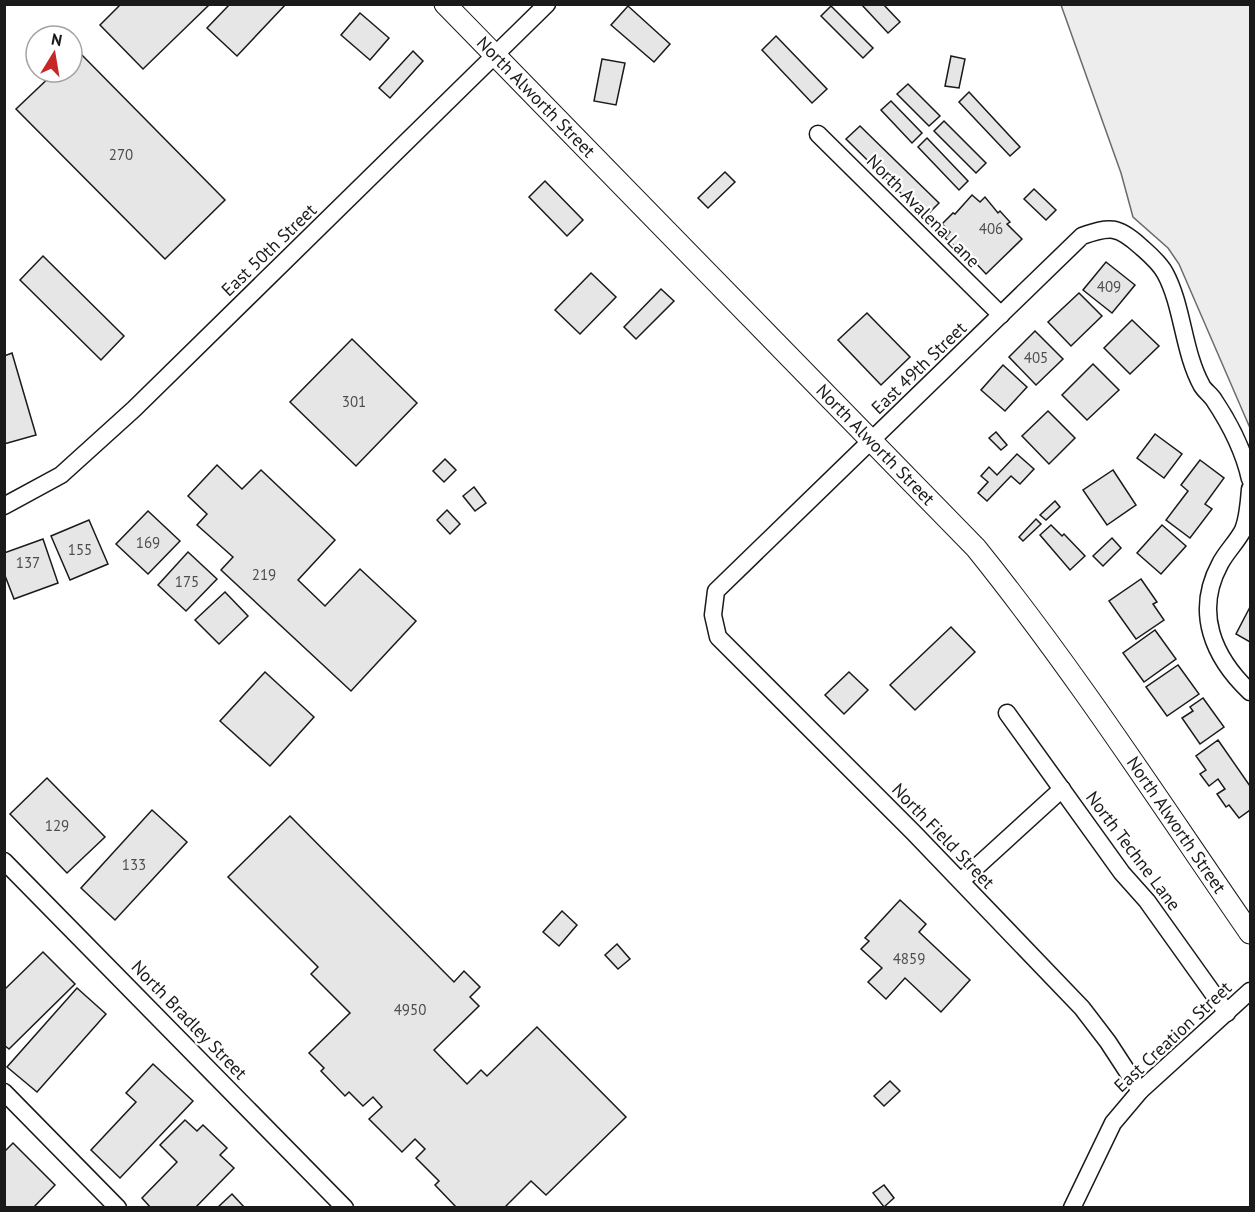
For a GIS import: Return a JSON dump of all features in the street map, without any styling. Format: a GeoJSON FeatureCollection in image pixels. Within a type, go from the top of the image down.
{"type":"FeatureCollection","features":[{"type":"Feature","properties":{"kind":"street","name":"North Alworth Street"},"geometry":{"type":"LineString","coordinates":[[445,4],[976,549],[1067,668],[1251,933]]}},
{"type":"Feature","properties":{"kind":"street","name":"East 50th Street"},"geometry":{"type":"LineString","coordinates":[[4,506],[61,475],[134,410],[547,4]]}},
{"type":"Feature","properties":{"kind":"street","name":"North Avalena Lane"},"geometry":{"type":"LineString","coordinates":[[819,134],[1000,315]]}},
{"type":"Feature","properties":{"kind":"street","name":"East 49th Street"},"geometry":{"type":"LineString","coordinates":[[712,615],[716,591],[1082,236],[1102,229],[1124,231],[1154,258],[1165,272],[1191,357],[1203,386],[1235,438],[1246,461],[1251,479]]}},
{"type":"Feature","properties":{"kind":"street"},"geometry":{"type":"LineString","coordinates":[[1251,489],[1243,529],[1220,564],[1210,586],[1207,610],[1211,634],[1222,656],[1238,680],[1251,692]]}},
{"type":"Feature","properties":{"kind":"street","name":"North Field Street"},"geometry":{"type":"LineString","coordinates":[[712,615],[718,637],[961,881],[1082,1008],[1108,1042],[1140,1092]]}},
{"type":"Feature","properties":{"kind":"street","name":"North Techne Lane"},"geometry":{"type":"LineString","coordinates":[[1007,713],[1122,873],[1147,901],[1227,1012]]}},
{"type":"Feature","properties":{"kind":"street"},"geometry":{"type":"LineString","coordinates":[[961,881],[1062,789]]}},
{"type":"Feature","properties":{"kind":"street","name":"North Bradley Street"},"geometry":{"type":"LineString","coordinates":[[4,861],[345,1208]]}},
{"type":"Feature","properties":{"kind":"street","name":"East Creation Street"},"geometry":{"type":"LineString","coordinates":[[1072,1208],[1113,1123],[1140,1092],[1251,991]]}},
{"type":"Feature","properties":{"kind":"street"},"geometry":{"type":"LineString","coordinates":[[4,1092],[118,1208]]}},
{"type":"Feature","properties":{"kind":"shaded area"},"geometry":{"type":"Polygon","coordinates":[[[1061,5],[1250,5],[1250,428],[1179,264],[1168,248],[1133,217],[1121,173],[1061,5]]]}},
{"type":"Feature","properties":{"kind":"building"},"geometry":{"type":"Polygon","coordinates":[[[121,4],[210,4],[143,69],[100,25],[121,4]]]}},
{"type":"Feature","properties":{"kind":"building"},"geometry":{"type":"Polygon","coordinates":[[[230,4],[286,4],[237,56],[207,28],[230,4]]]}},
{"type":"Feature","properties":{"kind":"building"},"geometry":{"type":"Polygon","coordinates":[[[861,4],[883,4],[900,22],[888,33],[861,4]]]}},
{"type":"Feature","properties":{"kind":"building"},"geometry":{"type":"Polygon","coordinates":[[[628,6],[670,44],[654,62],[611,25],[628,6]]]}},
{"type":"Feature","properties":{"kind":"building"},"geometry":{"type":"Polygon","coordinates":[[[831,6],[873,48],[863,58],[821,16],[831,6]]]}},
{"type":"Feature","properties":{"kind":"building"},"geometry":{"type":"Polygon","coordinates":[[[360,13],[389,38],[370,60],[341,35],[360,13]]]}},
{"type":"Feature","properties":{"kind":"building"},"geometry":{"type":"Polygon","coordinates":[[[776,36],[827,89],[812,103],[762,50],[776,36]]]}},
{"type":"Feature","properties":{"kind":"building"},"geometry":{"type":"Polygon","coordinates":[[[413,51],[423,61],[390,98],[379,88],[413,51]]]}},
{"type":"Feature","properties":{"kind":"building"},"geometry":{"type":"Polygon","coordinates":[[[951,56],[965,59],[959,88],[945,86],[951,56]]]}},
{"type":"Feature","properties":{"kind":"building"},"geometry":{"type":"Polygon","coordinates":[[[84,57],[225,200],[165,259],[16,109],[42,84],[84,84],[84,57]]]}},
{"type":"Feature","properties":{"kind":"building"},"geometry":{"type":"Polygon","coordinates":[[[602,59],[625,63],[616,105],[594,101],[602,59]]]}},
{"type":"Feature","properties":{"kind":"building"},"geometry":{"type":"Polygon","coordinates":[[[908,84],[940,116],[929,126],[897,94],[908,84]]]}},
{"type":"Feature","properties":{"kind":"building"},"geometry":{"type":"Polygon","coordinates":[[[969,92],[1020,147],[1010,156],[959,102],[969,92]]]}},
{"type":"Feature","properties":{"kind":"building"},"geometry":{"type":"Polygon","coordinates":[[[891,101],[922,133],[912,143],[881,110],[891,101]]]}},
{"type":"Feature","properties":{"kind":"building"},"geometry":{"type":"Polygon","coordinates":[[[944,121],[986,163],[976,173],[934,131],[944,121]]]}},
{"type":"Feature","properties":{"kind":"building"},"geometry":{"type":"Polygon","coordinates":[[[860,126],[939,203],[925,217],[846,139],[860,126]]]}},
{"type":"Feature","properties":{"kind":"building"},"geometry":{"type":"Polygon","coordinates":[[[927,138],[968,181],[959,190],[918,147],[927,138]]]}},
{"type":"Feature","properties":{"kind":"building"},"geometry":{"type":"Polygon","coordinates":[[[725,172],[735,182],[708,208],[698,198],[725,172]]]}},
{"type":"Feature","properties":{"kind":"building"},"geometry":{"type":"Polygon","coordinates":[[[545,181],[583,220],[567,236],[529,197],[545,181]]]}},
{"type":"Feature","properties":{"kind":"building"},"geometry":{"type":"Polygon","coordinates":[[[1034,189],[1056,210],[1046,220],[1024,199],[1034,189]]]}},
{"type":"Feature","properties":{"kind":"building"},"geometry":{"type":"Polygon","coordinates":[[[972,195],[980,202],[985,197],[998,213],[1000,211],[1010,222],[1007,224],[1022,239],[986,274],[972,259],[969,262],[945,238],[950,232],[942,224],[953,213],[955,214],[972,195]]]}},
{"type":"Feature","properties":{"kind":"building"},"geometry":{"type":"Polygon","coordinates":[[[43,256],[124,336],[101,360],[20,280],[43,256]]]}},
{"type":"Feature","properties":{"kind":"building"},"geometry":{"type":"Polygon","coordinates":[[[1106,262],[1135,285],[1112,313],[1083,290],[1106,262]]]}},
{"type":"Feature","properties":{"kind":"building"},"geometry":{"type":"Polygon","coordinates":[[[591,273],[616,297],[580,334],[555,310],[591,273]]]}},
{"type":"Feature","properties":{"kind":"building"},"geometry":{"type":"Polygon","coordinates":[[[661,289],[674,301],[636,339],[624,327],[661,289]]]}},
{"type":"Feature","properties":{"kind":"building"},"geometry":{"type":"Polygon","coordinates":[[[1079,293],[1102,316],[1071,346],[1048,322],[1079,293]]]}},
{"type":"Feature","properties":{"kind":"building"},"geometry":{"type":"Polygon","coordinates":[[[867,313],[910,357],[881,385],[838,340],[867,313]]]}},
{"type":"Feature","properties":{"kind":"building"},"geometry":{"type":"Polygon","coordinates":[[[1132,320],[1159,346],[1130,374],[1104,348],[1132,320]]]}},
{"type":"Feature","properties":{"kind":"building"},"geometry":{"type":"Polygon","coordinates":[[[1035,331],[1063,359],[1036,385],[1009,357],[1035,331]]]}},
{"type":"Feature","properties":{"kind":"building"},"geometry":{"type":"Polygon","coordinates":[[[352,339],[417,403],[356,466],[290,402],[352,339]]]}},
{"type":"Feature","properties":{"kind":"building"},"geometry":{"type":"Polygon","coordinates":[[[12,353],[36,435],[4,444],[4,356],[12,353]]]}},
{"type":"Feature","properties":{"kind":"building"},"geometry":{"type":"Polygon","coordinates":[[[1093,364],[1119,390],[1087,420],[1062,395],[1093,364]]]}},
{"type":"Feature","properties":{"kind":"building"},"geometry":{"type":"Polygon","coordinates":[[[1003,365],[1027,387],[1005,411],[981,390],[1003,365]]]}},
{"type":"Feature","properties":{"kind":"building"},"geometry":{"type":"Polygon","coordinates":[[[1048,411],[1075,438],[1049,464],[1022,436],[1048,411]]]}},
{"type":"Feature","properties":{"kind":"building"},"geometry":{"type":"Polygon","coordinates":[[[996,432],[1007,445],[1001,450],[989,438],[996,432]]]}},
{"type":"Feature","properties":{"kind":"building"},"geometry":{"type":"Polygon","coordinates":[[[1155,434],[1182,454],[1164,478],[1137,458],[1155,434]]]}},
{"type":"Feature","properties":{"kind":"building"},"geometry":{"type":"Polygon","coordinates":[[[1017,454],[1034,469],[1020,484],[1011,476],[987,501],[978,493],[988,482],[981,476],[989,467],[997,475],[1017,454]]]}},
{"type":"Feature","properties":{"kind":"building"},"geometry":{"type":"Polygon","coordinates":[[[445,459],[456,470],[444,482],[433,471],[445,459]]]}},
{"type":"Feature","properties":{"kind":"building"},"geometry":{"type":"Polygon","coordinates":[[[1200,460],[1224,478],[1205,504],[1212,509],[1190,538],[1166,520],[1188,491],[1181,485],[1200,460]]]}},
{"type":"Feature","properties":{"kind":"building"},"geometry":{"type":"Polygon","coordinates":[[[217,465],[242,489],[261,470],[335,540],[298,580],[325,606],[360,569],[416,621],[351,691],[221,570],[233,557],[197,525],[207,514],[188,496],[217,465]]]}},
{"type":"Feature","properties":{"kind":"building"},"geometry":{"type":"Polygon","coordinates":[[[1113,470],[1136,505],[1107,525],[1083,490],[1113,470]]]}},
{"type":"Feature","properties":{"kind":"building"},"geometry":{"type":"Polygon","coordinates":[[[474,487],[486,503],[475,511],[463,496],[474,487]]]}},
{"type":"Feature","properties":{"kind":"building"},"geometry":{"type":"Polygon","coordinates":[[[1055,501],[1060,507],[1046,520],[1040,515],[1055,501]]]}},
{"type":"Feature","properties":{"kind":"building"},"geometry":{"type":"Polygon","coordinates":[[[447,510],[460,524],[450,534],[437,520],[447,510]]]}},
{"type":"Feature","properties":{"kind":"building"},"geometry":{"type":"Polygon","coordinates":[[[148,511],[180,541],[148,574],[116,544],[148,511]]]}},
{"type":"Feature","properties":{"kind":"building"},"geometry":{"type":"Polygon","coordinates":[[[1036,519],[1041,524],[1023,541],[1019,537],[1036,519]]]}},
{"type":"Feature","properties":{"kind":"building"},"geometry":{"type":"Polygon","coordinates":[[[89,520],[108,564],[70,580],[51,536],[89,520]]]}},
{"type":"Feature","properties":{"kind":"building"},"geometry":{"type":"Polygon","coordinates":[[[1051,525],[1062,536],[1064,534],[1085,556],[1070,570],[1040,535],[1051,525]]]}},
{"type":"Feature","properties":{"kind":"building"},"geometry":{"type":"Polygon","coordinates":[[[1162,525],[1186,546],[1161,574],[1137,553],[1162,525]]]}},
{"type":"Feature","properties":{"kind":"building"},"geometry":{"type":"Polygon","coordinates":[[[1112,538],[1121,548],[1103,566],[1093,556],[1112,538]]]}},
{"type":"Feature","properties":{"kind":"building"},"geometry":{"type":"Polygon","coordinates":[[[43,539],[58,583],[14,599],[4,573],[4,553],[43,539]]]}},
{"type":"Feature","properties":{"kind":"building"},"geometry":{"type":"Polygon","coordinates":[[[188,552],[217,579],[186,611],[158,585],[188,552]]]}},
{"type":"Feature","properties":{"kind":"building"},"geometry":{"type":"Polygon","coordinates":[[[1141,579],[1157,602],[1153,604],[1164,620],[1136,639],[1109,601],[1141,579]]]}},
{"type":"Feature","properties":{"kind":"building"},"geometry":{"type":"Polygon","coordinates":[[[225,592],[248,616],[219,644],[195,620],[225,592]]]}},
{"type":"Feature","properties":{"kind":"building"},"geometry":{"type":"Polygon","coordinates":[[[1250,607],[1250,642],[1236,634],[1250,607]]]}},
{"type":"Feature","properties":{"kind":"building"},"geometry":{"type":"Polygon","coordinates":[[[951,627],[975,652],[915,710],[890,685],[951,627]]]}},
{"type":"Feature","properties":{"kind":"building"},"geometry":{"type":"Polygon","coordinates":[[[1155,630],[1176,659],[1144,682],[1123,653],[1155,630]]]}},
{"type":"Feature","properties":{"kind":"building"},"geometry":{"type":"Polygon","coordinates":[[[1178,665],[1199,694],[1167,716],[1146,687],[1178,665]]]}},
{"type":"Feature","properties":{"kind":"building"},"geometry":{"type":"Polygon","coordinates":[[[265,672],[314,717],[270,766],[220,721],[265,672]]]}},
{"type":"Feature","properties":{"kind":"building"},"geometry":{"type":"Polygon","coordinates":[[[849,672],[868,690],[844,714],[825,695],[849,672]]]}},
{"type":"Feature","properties":{"kind":"building"},"geometry":{"type":"Polygon","coordinates":[[[1203,698],[1224,727],[1200,744],[1182,718],[1193,711],[1190,707],[1203,698]]]}},
{"type":"Feature","properties":{"kind":"building"},"geometry":{"type":"Polygon","coordinates":[[[1218,740],[1250,786],[1250,810],[1239,818],[1229,805],[1226,807],[1217,794],[1225,789],[1218,779],[1209,786],[1200,774],[1206,770],[1196,756],[1218,740]]]}},
{"type":"Feature","properties":{"kind":"building"},"geometry":{"type":"Polygon","coordinates":[[[47,778],[105,837],[67,873],[10,814],[47,778]]]}},
{"type":"Feature","properties":{"kind":"building"},"geometry":{"type":"Polygon","coordinates":[[[152,810],[187,842],[115,920],[81,888],[152,810]]]}},
{"type":"Feature","properties":{"kind":"building"},"geometry":{"type":"Polygon","coordinates":[[[290,816],[454,982],[464,971],[480,987],[470,997],[479,1006],[434,1050],[467,1084],[481,1070],[487,1076],[537,1027],[626,1117],[546,1195],[531,1181],[504,1208],[457,1208],[435,1185],[439,1181],[416,1158],[425,1149],[415,1139],[402,1152],[369,1119],[382,1107],[373,1097],[363,1106],[349,1092],[345,1096],[321,1071],[324,1068],[309,1053],[350,1013],[311,974],[318,967],[228,877],[290,816]]]}},
{"type":"Feature","properties":{"kind":"building"},"geometry":{"type":"Polygon","coordinates":[[[900,900],[926,924],[919,932],[970,980],[941,1012],[905,978],[886,999],[868,982],[882,968],[861,949],[869,941],[865,938],[900,900]]]}},
{"type":"Feature","properties":{"kind":"building"},"geometry":{"type":"Polygon","coordinates":[[[562,911],[577,925],[559,946],[543,932],[562,911]]]}},
{"type":"Feature","properties":{"kind":"building"},"geometry":{"type":"Polygon","coordinates":[[[617,944],[630,959],[618,969],[605,955],[617,944]]]}},
{"type":"Feature","properties":{"kind":"building"},"geometry":{"type":"Polygon","coordinates":[[[43,952],[75,984],[9,1049],[4,1045],[4,990],[43,952]]]}},
{"type":"Feature","properties":{"kind":"building"},"geometry":{"type":"Polygon","coordinates":[[[77,988],[106,1014],[37,1092],[7,1067],[77,988]]]}},
{"type":"Feature","properties":{"kind":"building"},"geometry":{"type":"Polygon","coordinates":[[[153,1064],[193,1101],[120,1178],[91,1150],[136,1102],[126,1093],[153,1064]]]}},
{"type":"Feature","properties":{"kind":"building"},"geometry":{"type":"Polygon","coordinates":[[[890,1081],[900,1091],[884,1106],[874,1096],[890,1081]]]}},
{"type":"Feature","properties":{"kind":"building"},"geometry":{"type":"Polygon","coordinates":[[[185,1120],[197,1131],[203,1125],[227,1148],[220,1155],[234,1168],[195,1208],[151,1208],[142,1198],[177,1162],[160,1145],[185,1120]]]}},
{"type":"Feature","properties":{"kind":"building"},"geometry":{"type":"Polygon","coordinates":[[[13,1143],[55,1185],[33,1208],[4,1208],[4,1152],[13,1143]]]}},
{"type":"Feature","properties":{"kind":"building"},"geometry":{"type":"Polygon","coordinates":[[[884,1185],[894,1198],[884,1207],[873,1193],[884,1185]]]}},
{"type":"Feature","properties":{"kind":"building"},"geometry":{"type":"Polygon","coordinates":[[[232,1194],[245,1208],[217,1208],[232,1194]]]}}]}
